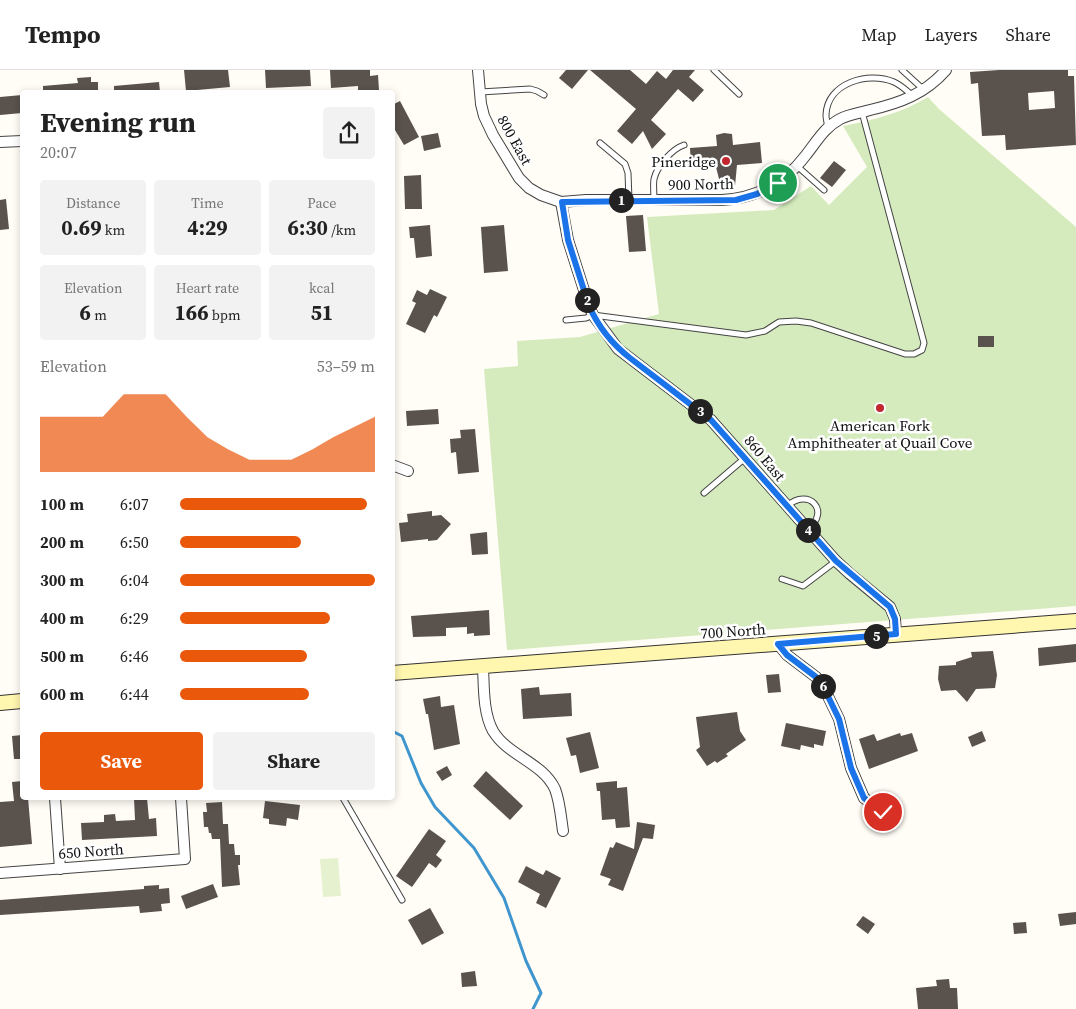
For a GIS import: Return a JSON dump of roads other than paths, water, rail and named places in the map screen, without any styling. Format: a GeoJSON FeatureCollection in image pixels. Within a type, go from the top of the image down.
{"type":"FeatureCollection","features":[{"type":"Feature","properties":{"kind":"street","name":"800 East"},"geometry":{"type":"LineString","coordinates":[[478,70],[479,92],[484,116],[514,173],[529,188],[541,195],[562,202]]}},
{"type":"Feature","properties":{"kind":"street","name":"900 North"},"geometry":{"type":"LineString","coordinates":[[562,202],[722,200],[747,197],[771,187],[784,178],[797,166],[828,127],[841,118],[896,104],[924,90],[946,70]]}},
{"type":"Feature","properties":{"kind":"street"},"geometry":{"type":"LineString","coordinates":[[0,142],[20,141]]}},
{"type":"Feature","properties":{"kind":"street"},"geometry":{"type":"LineString","coordinates":[[562,202],[568,240],[593,314]]}},
{"type":"Feature","properties":{"kind":"street","name":"860 East"},"geometry":{"type":"LineString","coordinates":[[593,314],[618,349],[711,420],[836,561],[890,607],[895,619],[896,634]]}},
{"type":"Feature","properties":{"kind":"street"},"geometry":{"type":"LineString","coordinates":[[395,466],[408,471]]}},
{"type":"Feature","properties":{"kind":"street","name":"700 North"},"geometry":{"type":"LineString","coordinates":[[395,673],[1076,621]]}},
{"type":"Feature","properties":{"kind":"street"},"geometry":{"type":"LineString","coordinates":[[778,644],[787,655],[816,677],[823,686],[839,719],[851,768],[864,798],[892,820]]}},
{"type":"Feature","properties":{"kind":"street"},"geometry":{"type":"LineString","coordinates":[[483,666],[486,709],[493,730],[505,745],[537,768],[555,789],[563,831]]}},
{"type":"Feature","properties":{"kind":"street"},"geometry":{"type":"LineString","coordinates":[[0,703],[20,701]]}},
{"type":"Feature","properties":{"kind":"street"},"geometry":{"type":"LineString","coordinates":[[55,800],[60,868]]}},
{"type":"Feature","properties":{"kind":"street","name":"650 North"},"geometry":{"type":"LineString","coordinates":[[0,873],[185,859],[180,800]]}},
{"type":"Feature","properties":{"kind":"lane"},"geometry":{"type":"LineString","coordinates":[[714,70],[739,94]]}},
{"type":"Feature","properties":{"kind":"lane"},"geometry":{"type":"LineString","coordinates":[[902,70],[924,90]]}},
{"type":"Feature","properties":{"kind":"lane"},"geometry":{"type":"LineString","coordinates":[[828,127],[826,115],[833,96],[847,84],[858,79],[871,77],[894,82],[913,96]]}},
{"type":"Feature","properties":{"kind":"lane"},"geometry":{"type":"LineString","coordinates":[[479,92],[530,89],[544,95]]}},
{"type":"Feature","properties":{"kind":"lane"},"geometry":{"type":"LineString","coordinates":[[566,320],[586,318],[593,314],[746,334],[765,330],[779,322],[796,321],[810,323],[906,354],[914,354],[922,350],[924,343],[862,112]]}},
{"type":"Feature","properties":{"kind":"lane"},"geometry":{"type":"LineString","coordinates":[[600,143],[625,164],[628,173],[629,200]]}},
{"type":"Feature","properties":{"kind":"lane"},"geometry":{"type":"LineString","coordinates":[[654,200],[654,177],[670,154],[677,148],[684,146]]}},
{"type":"Feature","properties":{"kind":"lane"},"geometry":{"type":"LineString","coordinates":[[797,166],[824,190]]}},
{"type":"Feature","properties":{"kind":"lane"},"geometry":{"type":"LineString","coordinates":[[704,493],[745,458]]}},
{"type":"Feature","properties":{"kind":"lane"},"geometry":{"type":"LineString","coordinates":[[787,506],[797,499],[803,498],[813,502],[817,508],[818,515],[815,524],[808,530]]}},
{"type":"Feature","properties":{"kind":"lane"},"geometry":{"type":"LineString","coordinates":[[782,578],[803,586],[836,561]]}},
{"type":"Feature","properties":{"kind":"lane"},"geometry":{"type":"LineString","coordinates":[[343,800],[402,900]]}},
{"type":"Feature","properties":{"kind":"waterway"},"geometry":{"type":"LineString","coordinates":[[395,732],[402,736],[421,783],[435,807],[474,848],[504,898],[526,961],[541,993],[533,1009]]}},
{"type":"Feature","properties":{"kind":"place","name":"Pineridge"},"geometry":{"type":"Point","coordinates":[726,161]}},
{"type":"Feature","properties":{"kind":"place","name":"American Fork Amphitheater at Quail Cove"},"geometry":{"type":"Point","coordinates":[880,408]}}]}
